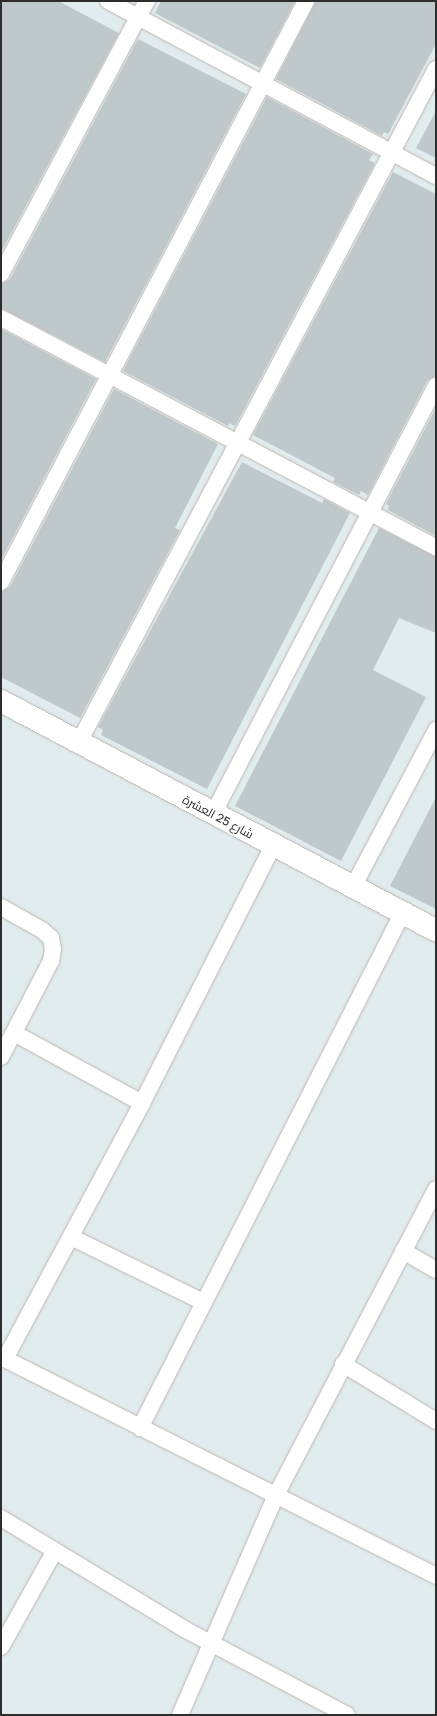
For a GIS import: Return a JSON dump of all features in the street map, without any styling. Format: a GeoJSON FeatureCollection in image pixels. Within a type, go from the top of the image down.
{"type":"FeatureCollection","features":[{"type":"Feature","properties":{"kind":"street"},"geometry":{"type":"LineString","coordinates":[[108,1],[436,176]]}},
{"type":"Feature","properties":{"kind":"street"},"geometry":{"type":"LineString","coordinates":[[1,274],[147,1]]}},
{"type":"Feature","properties":{"kind":"street"},"geometry":{"type":"LineString","coordinates":[[1,582],[108,373],[263,85],[306,1]]}},
{"type":"Feature","properties":{"kind":"street"},"geometry":{"type":"LineString","coordinates":[[79,742],[436,68]]}},
{"type":"Feature","properties":{"kind":"street"},"geometry":{"type":"LineString","coordinates":[[1,318],[436,547]]}},
{"type":"Feature","properties":{"kind":"street"},"geometry":{"type":"LineString","coordinates":[[213,814],[436,386]]}},
{"type":"Feature","properties":{"kind":"street","name":"شارع 25 العشرة"},"geometry":{"type":"LineString","coordinates":[[1,701],[273,846],[436,930]]}},
{"type":"Feature","properties":{"kind":"street"},"geometry":{"type":"LineString","coordinates":[[353,887],[436,730]]}},
{"type":"Feature","properties":{"kind":"street"},"geometry":{"type":"LineString","coordinates":[[273,846],[142,1104],[71,1237],[3,1358],[436,1576]]}},
{"type":"Feature","properties":{"kind":"street"},"geometry":{"type":"LineString","coordinates":[[1,907],[42,930],[51,938],[53,949],[51,960],[1,1057]]}},
{"type":"Feature","properties":{"kind":"street"},"geometry":{"type":"LineString","coordinates":[[140,1428],[403,912]]}},
{"type":"Feature","properties":{"kind":"street"},"geometry":{"type":"LineString","coordinates":[[14,1034],[142,1104]]}},
{"type":"Feature","properties":{"kind":"street"},"geometry":{"type":"LineString","coordinates":[[180,1715],[276,1495],[436,1189]]}},
{"type":"Feature","properties":{"kind":"street"},"geometry":{"type":"LineString","coordinates":[[71,1237],[203,1302]]}},
{"type":"Feature","properties":{"kind":"street"},"geometry":{"type":"LineString","coordinates":[[403,1251],[436,1270]]}},
{"type":"Feature","properties":{"kind":"street"},"geometry":{"type":"LineString","coordinates":[[343,1364],[436,1421]]}},
{"type":"Feature","properties":{"kind":"street"},"geometry":{"type":"LineString","coordinates":[[1,1518],[54,1552],[327,1710],[347,1715]]}},
{"type":"Feature","properties":{"kind":"street"},"geometry":{"type":"LineString","coordinates":[[1,1647],[54,1552]]}},
{"type":"Feature","properties":{"kind":"building"},"geometry":{"type":"Polygon","coordinates":[[[1,1],[58,1],[119,33],[1,252],[1,1]]]}},
{"type":"Feature","properties":{"kind":"building"},"geometry":{"type":"Polygon","coordinates":[[[161,1],[295,1],[260,68],[155,13],[161,1]]]}},
{"type":"Feature","properties":{"kind":"building"},"geometry":{"type":"Polygon","coordinates":[[[316,1],[436,1],[436,44],[388,134],[384,132],[382,136],[276,79],[316,1]]]}},
{"type":"Feature","properties":{"kind":"building"},"geometry":{"type":"Polygon","coordinates":[[[138,39],[246,94],[105,362],[1,308],[1,284],[10,279],[138,39]]]}},
{"type":"Feature","properties":{"kind":"building"},"geometry":{"type":"Polygon","coordinates":[[[267,97],[373,154],[369,160],[375,163],[235,426],[229,423],[228,426],[123,371],[267,97]]]}},
{"type":"Feature","properties":{"kind":"building"},"geometry":{"type":"Polygon","coordinates":[[[436,111],[436,158],[416,148],[436,111]]]}},
{"type":"Feature","properties":{"kind":"building"},"geometry":{"type":"Polygon","coordinates":[[[393,172],[436,194],[436,376],[427,381],[368,495],[361,491],[359,495],[333,482],[335,478],[253,435],[393,172]]]}},
{"type":"Feature","properties":{"kind":"building"},"geometry":{"type":"Polygon","coordinates":[[[1,329],[96,379],[1,560],[1,329]]]}},
{"type":"Feature","properties":{"kind":"building"},"geometry":{"type":"Polygon","coordinates":[[[114,389],[218,444],[175,528],[180,530],[80,718],[1,677],[1,592],[10,587],[114,389]]]}},
{"type":"Feature","properties":{"kind":"building"},"geometry":{"type":"Polygon","coordinates":[[[436,408],[436,536],[388,510],[389,506],[386,504],[436,408]]]}},
{"type":"Feature","properties":{"kind":"building"},"geometry":{"type":"Polygon","coordinates":[[[242,462],[322,503],[324,499],[350,513],[207,789],[101,735],[103,730],[98,727],[242,462]]]}},
{"type":"Feature","properties":{"kind":"building"},"geometry":{"type":"Polygon","coordinates":[[[379,528],[436,557],[436,633],[399,618],[373,670],[426,697],[341,861],[235,806],[379,528]]]}},
{"type":"Feature","properties":{"kind":"building"},"geometry":{"type":"Polygon","coordinates":[[[436,797],[436,909],[390,886],[436,797]]]}}]}
